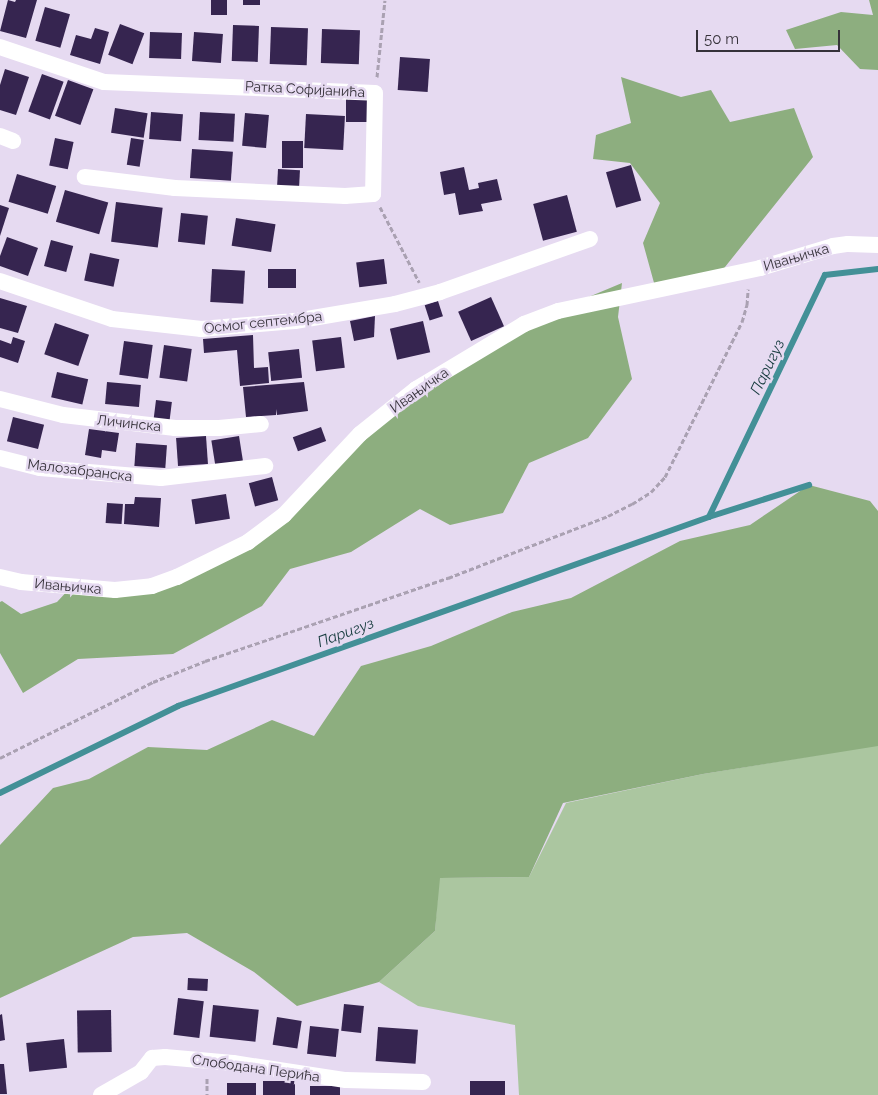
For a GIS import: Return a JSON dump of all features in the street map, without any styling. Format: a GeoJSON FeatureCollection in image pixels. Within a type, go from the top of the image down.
{"type":"FeatureCollection","features":[{"type":"Feature","properties":{"kind":"street","name":"Ратка Софијанића"},"geometry":{"type":"LineString","coordinates":[[0,47],[104,82],[375,93],[373,194]]}},
{"type":"Feature","properties":{"kind":"street"},"geometry":{"type":"LineString","coordinates":[[85,177],[175,188],[345,196],[373,194]]}},
{"type":"Feature","properties":{"kind":"street","name":"Осмог септембра"},"geometry":{"type":"LineString","coordinates":[[0,282],[112,319],[201,329],[295,322],[433,294],[590,239]]}},
{"type":"Feature","properties":{"kind":"street","name":"Ивањичка"},"geometry":{"type":"LineString","coordinates":[[0,576],[21,582],[115,590],[152,586],[177,577],[248,542],[284,515],[367,428],[416,390],[524,324],[558,311],[760,268],[833,246],[848,244],[878,245]]}},
{"type":"Feature","properties":{"kind":"street","name":"Личинска"},"geometry":{"type":"LineString","coordinates":[[0,399],[63,415],[175,428],[219,428],[261,424]]}},
{"type":"Feature","properties":{"kind":"street","name":"Малозабранска"},"geometry":{"type":"LineString","coordinates":[[0,458],[40,468],[162,478],[265,466]]}},
{"type":"Feature","properties":{"kind":"street","name":"Слободана Перића"},"geometry":{"type":"LineString","coordinates":[[101,1095],[141,1072],[152,1058],[165,1057],[233,1063],[346,1080],[423,1082]]}},
{"type":"Feature","properties":{"kind":"path"},"geometry":{"type":"LineString","coordinates":[[375,93],[385,0]]}},
{"type":"Feature","properties":{"kind":"path"},"geometry":{"type":"LineString","coordinates":[[373,194],[433,294]]}},
{"type":"Feature","properties":{"kind":"path"},"geometry":{"type":"LineString","coordinates":[[0,758],[153,682],[205,661],[448,578],[608,516],[651,492],[665,477],[742,322],[747,305],[747,291],[750,280],[760,268]]}},
{"type":"Feature","properties":{"kind":"green space"},"geometry":{"type":"Polygon","coordinates":[[[869,0],[878,0],[878,70],[860,69],[837,45],[795,49],[786,30],[841,12],[873,15],[869,0]]]}},
{"type":"Feature","properties":{"kind":"green space"},"geometry":{"type":"Polygon","coordinates":[[[621,77],[681,97],[711,90],[730,122],[794,108],[813,157],[717,277],[656,290],[643,243],[660,203],[630,163],[593,159],[596,135],[631,123],[621,77]]]}},
{"type":"Feature","properties":{"kind":"green space"},"geometry":{"type":"Polygon","coordinates":[[[622,283],[618,317],[632,379],[588,438],[529,463],[503,513],[450,525],[420,509],[351,552],[290,569],[262,606],[173,654],[78,659],[23,693],[0,653],[0,602],[2,601],[21,614],[57,602],[71,587],[152,586],[248,542],[360,434],[524,324],[622,283]]]}},
{"type":"Feature","properties":{"kind":"green space"},"geometry":{"type":"Polygon","coordinates":[[[809,485],[870,501],[878,511],[878,746],[703,774],[563,803],[529,877],[440,878],[435,931],[379,982],[297,1006],[254,972],[187,933],[133,937],[0,998],[0,845],[53,788],[89,779],[148,747],[207,750],[272,720],[314,736],[361,666],[431,646],[512,612],[571,598],[680,541],[750,525],[809,485]]]}},
{"type":"Feature","properties":{"kind":"green space"},"geometry":{"type":"Polygon","coordinates":[[[878,745],[878,1095],[519,1095],[515,1025],[418,1006],[379,982],[435,931],[439,878],[529,877],[566,803],[703,774],[878,745]]]}},
{"type":"Feature","properties":{"kind":"building"},"geometry":{"type":"Polygon","coordinates":[[[8,0],[15,2],[16,0],[37,0],[26,38],[0,31],[8,0]]]}},
{"type":"Feature","properties":{"kind":"building"},"geometry":{"type":"Polygon","coordinates":[[[211,0],[227,0],[227,15],[211,15],[211,0]]]}},
{"type":"Feature","properties":{"kind":"building"},"geometry":{"type":"Polygon","coordinates":[[[243,0],[260,0],[260,5],[243,5],[243,0]]]}},
{"type":"Feature","properties":{"kind":"building"},"geometry":{"type":"Polygon","coordinates":[[[45,7],[70,14],[60,48],[35,41],[45,7]]]}},
{"type":"Feature","properties":{"kind":"building"},"geometry":{"type":"Polygon","coordinates":[[[120,24],[144,33],[132,64],[108,55],[120,24]]]}},
{"type":"Feature","properties":{"kind":"building"},"geometry":{"type":"Polygon","coordinates":[[[233,25],[259,26],[258,62],[232,61],[233,25]]]}},
{"type":"Feature","properties":{"kind":"building"},"geometry":{"type":"Polygon","coordinates":[[[271,27],[308,28],[307,65],[270,64],[271,27]]]}},
{"type":"Feature","properties":{"kind":"building"},"geometry":{"type":"Polygon","coordinates":[[[95,28],[109,32],[100,64],[70,55],[76,35],[91,39],[95,28]]]}},
{"type":"Feature","properties":{"kind":"building"},"geometry":{"type":"Polygon","coordinates":[[[322,29],[360,30],[359,64],[321,63],[322,29]]]}},
{"type":"Feature","properties":{"kind":"building"},"geometry":{"type":"Polygon","coordinates":[[[150,32],[182,33],[181,59],[149,58],[150,32]]]}},
{"type":"Feature","properties":{"kind":"building"},"geometry":{"type":"Polygon","coordinates":[[[194,32],[223,34],[221,63],[192,61],[194,32]]]}},
{"type":"Feature","properties":{"kind":"building"},"geometry":{"type":"Polygon","coordinates":[[[400,57],[430,59],[428,92],[398,90],[400,57]]]}},
{"type":"Feature","properties":{"kind":"building"},"geometry":{"type":"Polygon","coordinates":[[[5,69],[29,77],[16,115],[0,110],[0,85],[5,69]]]}},
{"type":"Feature","properties":{"kind":"building"},"geometry":{"type":"Polygon","coordinates":[[[42,74],[64,82],[50,119],[28,112],[42,74]]]}},
{"type":"Feature","properties":{"kind":"building"},"geometry":{"type":"Polygon","coordinates":[[[68,80],[93,89],[80,125],[55,116],[68,80]]]}},
{"type":"Feature","properties":{"kind":"building"},"geometry":{"type":"Polygon","coordinates":[[[346,99],[368,99],[368,122],[346,122],[346,99]]]}},
{"type":"Feature","properties":{"kind":"building"},"geometry":{"type":"Polygon","coordinates":[[[115,108],[148,113],[144,138],[111,133],[115,108]]]}},
{"type":"Feature","properties":{"kind":"building"},"geometry":{"type":"Polygon","coordinates":[[[151,112],[183,114],[181,141],[149,139],[151,112]]]}},
{"type":"Feature","properties":{"kind":"building"},"geometry":{"type":"Polygon","coordinates":[[[200,112],[235,114],[233,142],[199,140],[200,112]]]}},
{"type":"Feature","properties":{"kind":"building"},"geometry":{"type":"Polygon","coordinates":[[[245,113],[269,115],[266,148],[242,146],[245,113]]]}},
{"type":"Feature","properties":{"kind":"building"},"geometry":{"type":"Polygon","coordinates":[[[306,114],[345,116],[343,150],[304,148],[306,114]]]}},
{"type":"Feature","properties":{"kind":"building"},"geometry":{"type":"Polygon","coordinates":[[[55,138],[74,142],[68,169],[49,165],[55,138]]]}},
{"type":"Feature","properties":{"kind":"building"},"geometry":{"type":"Polygon","coordinates":[[[131,138],[144,140],[140,167],[127,165],[131,138]]]}},
{"type":"Feature","properties":{"kind":"building"},"geometry":{"type":"Polygon","coordinates":[[[282,141],[303,141],[303,168],[282,168],[282,141]]]}},
{"type":"Feature","properties":{"kind":"building"},"geometry":{"type":"Polygon","coordinates":[[[192,149],[233,152],[231,181],[190,178],[192,149]]]}},
{"type":"Feature","properties":{"kind":"building"},"geometry":{"type":"Polygon","coordinates":[[[631,165],[641,201],[616,208],[606,172],[631,165]]]}},
{"type":"Feature","properties":{"kind":"building"},"geometry":{"type":"Polygon","coordinates":[[[464,167],[469,190],[479,188],[478,183],[497,179],[502,200],[481,204],[483,211],[459,215],[455,193],[444,195],[440,172],[464,167]]]}},
{"type":"Feature","properties":{"kind":"building"},"geometry":{"type":"Polygon","coordinates":[[[278,169],[300,170],[299,188],[277,187],[278,169]]]}},
{"type":"Feature","properties":{"kind":"building"},"geometry":{"type":"Polygon","coordinates":[[[17,174],[56,186],[48,214],[9,202],[17,174]]]}},
{"type":"Feature","properties":{"kind":"building"},"geometry":{"type":"Polygon","coordinates":[[[65,190],[108,202],[99,234],[56,222],[65,190]]]}},
{"type":"Feature","properties":{"kind":"building"},"geometry":{"type":"Polygon","coordinates":[[[567,195],[577,232],[543,241],[533,204],[567,195]]]}},
{"type":"Feature","properties":{"kind":"building"},"geometry":{"type":"Polygon","coordinates":[[[116,202],[163,208],[158,247],[111,242],[116,202]]]}},
{"type":"Feature","properties":{"kind":"building"},"geometry":{"type":"Polygon","coordinates":[[[0,205],[9,208],[0,236],[0,205]]]}},
{"type":"Feature","properties":{"kind":"building"},"geometry":{"type":"Polygon","coordinates":[[[181,213],[208,216],[205,245],[178,242],[181,213]]]}},
{"type":"Feature","properties":{"kind":"building"},"geometry":{"type":"Polygon","coordinates":[[[236,218],[276,224],[271,252],[232,246],[236,218]]]}},
{"type":"Feature","properties":{"kind":"building"},"geometry":{"type":"Polygon","coordinates":[[[7,237],[38,248],[28,276],[0,266],[0,256],[7,237]]]}},
{"type":"Feature","properties":{"kind":"building"},"geometry":{"type":"Polygon","coordinates":[[[51,240],[73,246],[66,272],[44,266],[51,240]]]}},
{"type":"Feature","properties":{"kind":"building"},"geometry":{"type":"Polygon","coordinates":[[[90,253],[119,259],[114,287],[84,280],[90,253]]]}},
{"type":"Feature","properties":{"kind":"building"},"geometry":{"type":"Polygon","coordinates":[[[384,259],[387,284],[359,287],[356,262],[384,259]]]}},
{"type":"Feature","properties":{"kind":"building"},"geometry":{"type":"Polygon","coordinates":[[[212,269],[245,271],[243,304],[210,302],[212,269]]]}},
{"type":"Feature","properties":{"kind":"building"},"geometry":{"type":"Polygon","coordinates":[[[268,269],[296,269],[296,288],[268,288],[268,269]]]}},
{"type":"Feature","properties":{"kind":"building"},"geometry":{"type":"Polygon","coordinates":[[[491,297],[504,326],[471,341],[458,312],[491,297]]]}},
{"type":"Feature","properties":{"kind":"building"},"geometry":{"type":"Polygon","coordinates":[[[0,298],[27,306],[18,333],[0,328],[0,298]]]}},
{"type":"Feature","properties":{"kind":"building"},"geometry":{"type":"Polygon","coordinates":[[[438,301],[443,316],[430,321],[425,305],[438,301]]]}},
{"type":"Feature","properties":{"kind":"building"},"geometry":{"type":"Polygon","coordinates":[[[375,316],[374,337],[354,341],[350,321],[375,316]]]}},
{"type":"Feature","properties":{"kind":"building"},"geometry":{"type":"Polygon","coordinates":[[[423,321],[430,352],[397,360],[390,329],[423,321]]]}},
{"type":"Feature","properties":{"kind":"building"},"geometry":{"type":"Polygon","coordinates":[[[55,323],[89,335],[78,366],[44,354],[55,323]]]}},
{"type":"Feature","properties":{"kind":"building"},"geometry":{"type":"Polygon","coordinates":[[[253,335],[254,368],[268,367],[269,383],[240,386],[237,350],[204,353],[203,339],[253,335]]]}},
{"type":"Feature","properties":{"kind":"building"},"geometry":{"type":"Polygon","coordinates":[[[13,337],[25,341],[18,363],[0,357],[0,340],[11,344],[13,337]]]}},
{"type":"Feature","properties":{"kind":"building"},"geometry":{"type":"Polygon","coordinates":[[[341,337],[345,368],[316,371],[312,341],[341,337]]]}},
{"type":"Feature","properties":{"kind":"building"},"geometry":{"type":"Polygon","coordinates":[[[124,341],[153,345],[148,379],[119,375],[124,341]]]}},
{"type":"Feature","properties":{"kind":"building"},"geometry":{"type":"Polygon","coordinates":[[[164,345],[192,349],[187,382],[159,378],[164,345]]]}},
{"type":"Feature","properties":{"kind":"building"},"geometry":{"type":"Polygon","coordinates":[[[299,349],[302,378],[271,381],[268,352],[299,349]]]}},
{"type":"Feature","properties":{"kind":"building"},"geometry":{"type":"Polygon","coordinates":[[[57,372],[88,379],[82,405],[51,397],[57,372]]]}},
{"type":"Feature","properties":{"kind":"building"},"geometry":{"type":"Polygon","coordinates":[[[107,382],[141,385],[139,407],[105,404],[107,382]]]}},
{"type":"Feature","properties":{"kind":"building"},"geometry":{"type":"Polygon","coordinates":[[[304,382],[308,411],[277,415],[276,409],[276,415],[246,417],[243,387],[304,382]]]}},
{"type":"Feature","properties":{"kind":"building"},"geometry":{"type":"Polygon","coordinates":[[[156,400],[172,402],[169,422],[154,420],[156,400]]]}},
{"type":"Feature","properties":{"kind":"building"},"geometry":{"type":"Polygon","coordinates":[[[13,417],[44,425],[38,449],[7,441],[13,417]]]}},
{"type":"Feature","properties":{"kind":"building"},"geometry":{"type":"Polygon","coordinates":[[[321,427],[326,441],[298,451],[293,437],[321,427]]]}},
{"type":"Feature","properties":{"kind":"building"},"geometry":{"type":"Polygon","coordinates":[[[89,429],[119,433],[116,452],[102,450],[101,458],[85,455],[89,429]]]}},
{"type":"Feature","properties":{"kind":"building"},"geometry":{"type":"Polygon","coordinates":[[[206,436],[208,464],[178,466],[176,438],[206,436]]]}},
{"type":"Feature","properties":{"kind":"building"},"geometry":{"type":"Polygon","coordinates":[[[239,436],[243,461],[215,465],[211,440],[239,436]]]}},
{"type":"Feature","properties":{"kind":"building"},"geometry":{"type":"Polygon","coordinates":[[[136,443],[167,445],[165,468],[134,466],[136,443]]]}},
{"type":"Feature","properties":{"kind":"building"},"geometry":{"type":"Polygon","coordinates":[[[272,477],[278,500],[255,506],[249,483],[272,477]]]}},
{"type":"Feature","properties":{"kind":"building"},"geometry":{"type":"Polygon","coordinates":[[[226,494],[230,519],[195,524],[191,499],[226,494]]]}},
{"type":"Feature","properties":{"kind":"building"},"geometry":{"type":"Polygon","coordinates":[[[135,497],[161,498],[159,527],[124,524],[125,504],[134,504],[135,497]]]}},
{"type":"Feature","properties":{"kind":"building"},"geometry":{"type":"Polygon","coordinates":[[[107,503],[123,504],[122,524],[106,523],[107,503]]]}},
{"type":"Feature","properties":{"kind":"building"},"geometry":{"type":"Polygon","coordinates":[[[188,978],[208,979],[207,991],[187,990],[188,978]]]}},
{"type":"Feature","properties":{"kind":"building"},"geometry":{"type":"Polygon","coordinates":[[[178,998],[204,1001],[199,1038],[173,1035],[178,998]]]}},
{"type":"Feature","properties":{"kind":"building"},"geometry":{"type":"Polygon","coordinates":[[[344,1004],[364,1006],[361,1033],[341,1031],[344,1004]]]}},
{"type":"Feature","properties":{"kind":"building"},"geometry":{"type":"Polygon","coordinates":[[[213,1005],[259,1010],[255,1042],[210,1037],[213,1005]]]}},
{"type":"Feature","properties":{"kind":"building"},"geometry":{"type":"Polygon","coordinates":[[[111,1010],[112,1052],[78,1053],[77,1011],[111,1010]]]}},
{"type":"Feature","properties":{"kind":"building"},"geometry":{"type":"Polygon","coordinates":[[[2,1014],[5,1040],[0,1041],[0,1015],[2,1014]]]}},
{"type":"Feature","properties":{"kind":"building"},"geometry":{"type":"Polygon","coordinates":[[[277,1017],[302,1021],[297,1049],[273,1045],[277,1017]]]}},
{"type":"Feature","properties":{"kind":"building"},"geometry":{"type":"Polygon","coordinates":[[[310,1026],[339,1029],[336,1057],[307,1054],[310,1026]]]}},
{"type":"Feature","properties":{"kind":"building"},"geometry":{"type":"Polygon","coordinates":[[[378,1027],[418,1030],[416,1064],[376,1061],[378,1027]]]}},
{"type":"Feature","properties":{"kind":"building"},"geometry":{"type":"Polygon","coordinates":[[[64,1039],[67,1068],[29,1072],[26,1043],[64,1039]]]}},
{"type":"Feature","properties":{"kind":"building"},"geometry":{"type":"Polygon","coordinates":[[[0,1064],[4,1064],[7,1094],[0,1094],[0,1064]]]}},
{"type":"Feature","properties":{"kind":"building"},"geometry":{"type":"Polygon","coordinates":[[[263,1081],[295,1081],[295,1095],[263,1095],[263,1081]]]}},
{"type":"Feature","properties":{"kind":"building"},"geometry":{"type":"Polygon","coordinates":[[[470,1081],[505,1081],[505,1095],[470,1095],[470,1081]]]}},
{"type":"Feature","properties":{"kind":"building"},"geometry":{"type":"Polygon","coordinates":[[[227,1083],[256,1083],[256,1095],[227,1095],[227,1083]]]}},
{"type":"Feature","properties":{"kind":"building"},"geometry":{"type":"Polygon","coordinates":[[[310,1086],[340,1086],[340,1095],[310,1095],[310,1086]]]}},
{"type":"Feature","properties":{"kind":"waterway","name":"Паригуз"},"geometry":{"type":"LineString","coordinates":[[709,517],[825,275],[878,269]]}},
{"type":"Feature","properties":{"kind":"waterway","name":"Паригуз"},"geometry":{"type":"LineString","coordinates":[[0,793],[178,706],[709,517],[809,485]]}}]}
